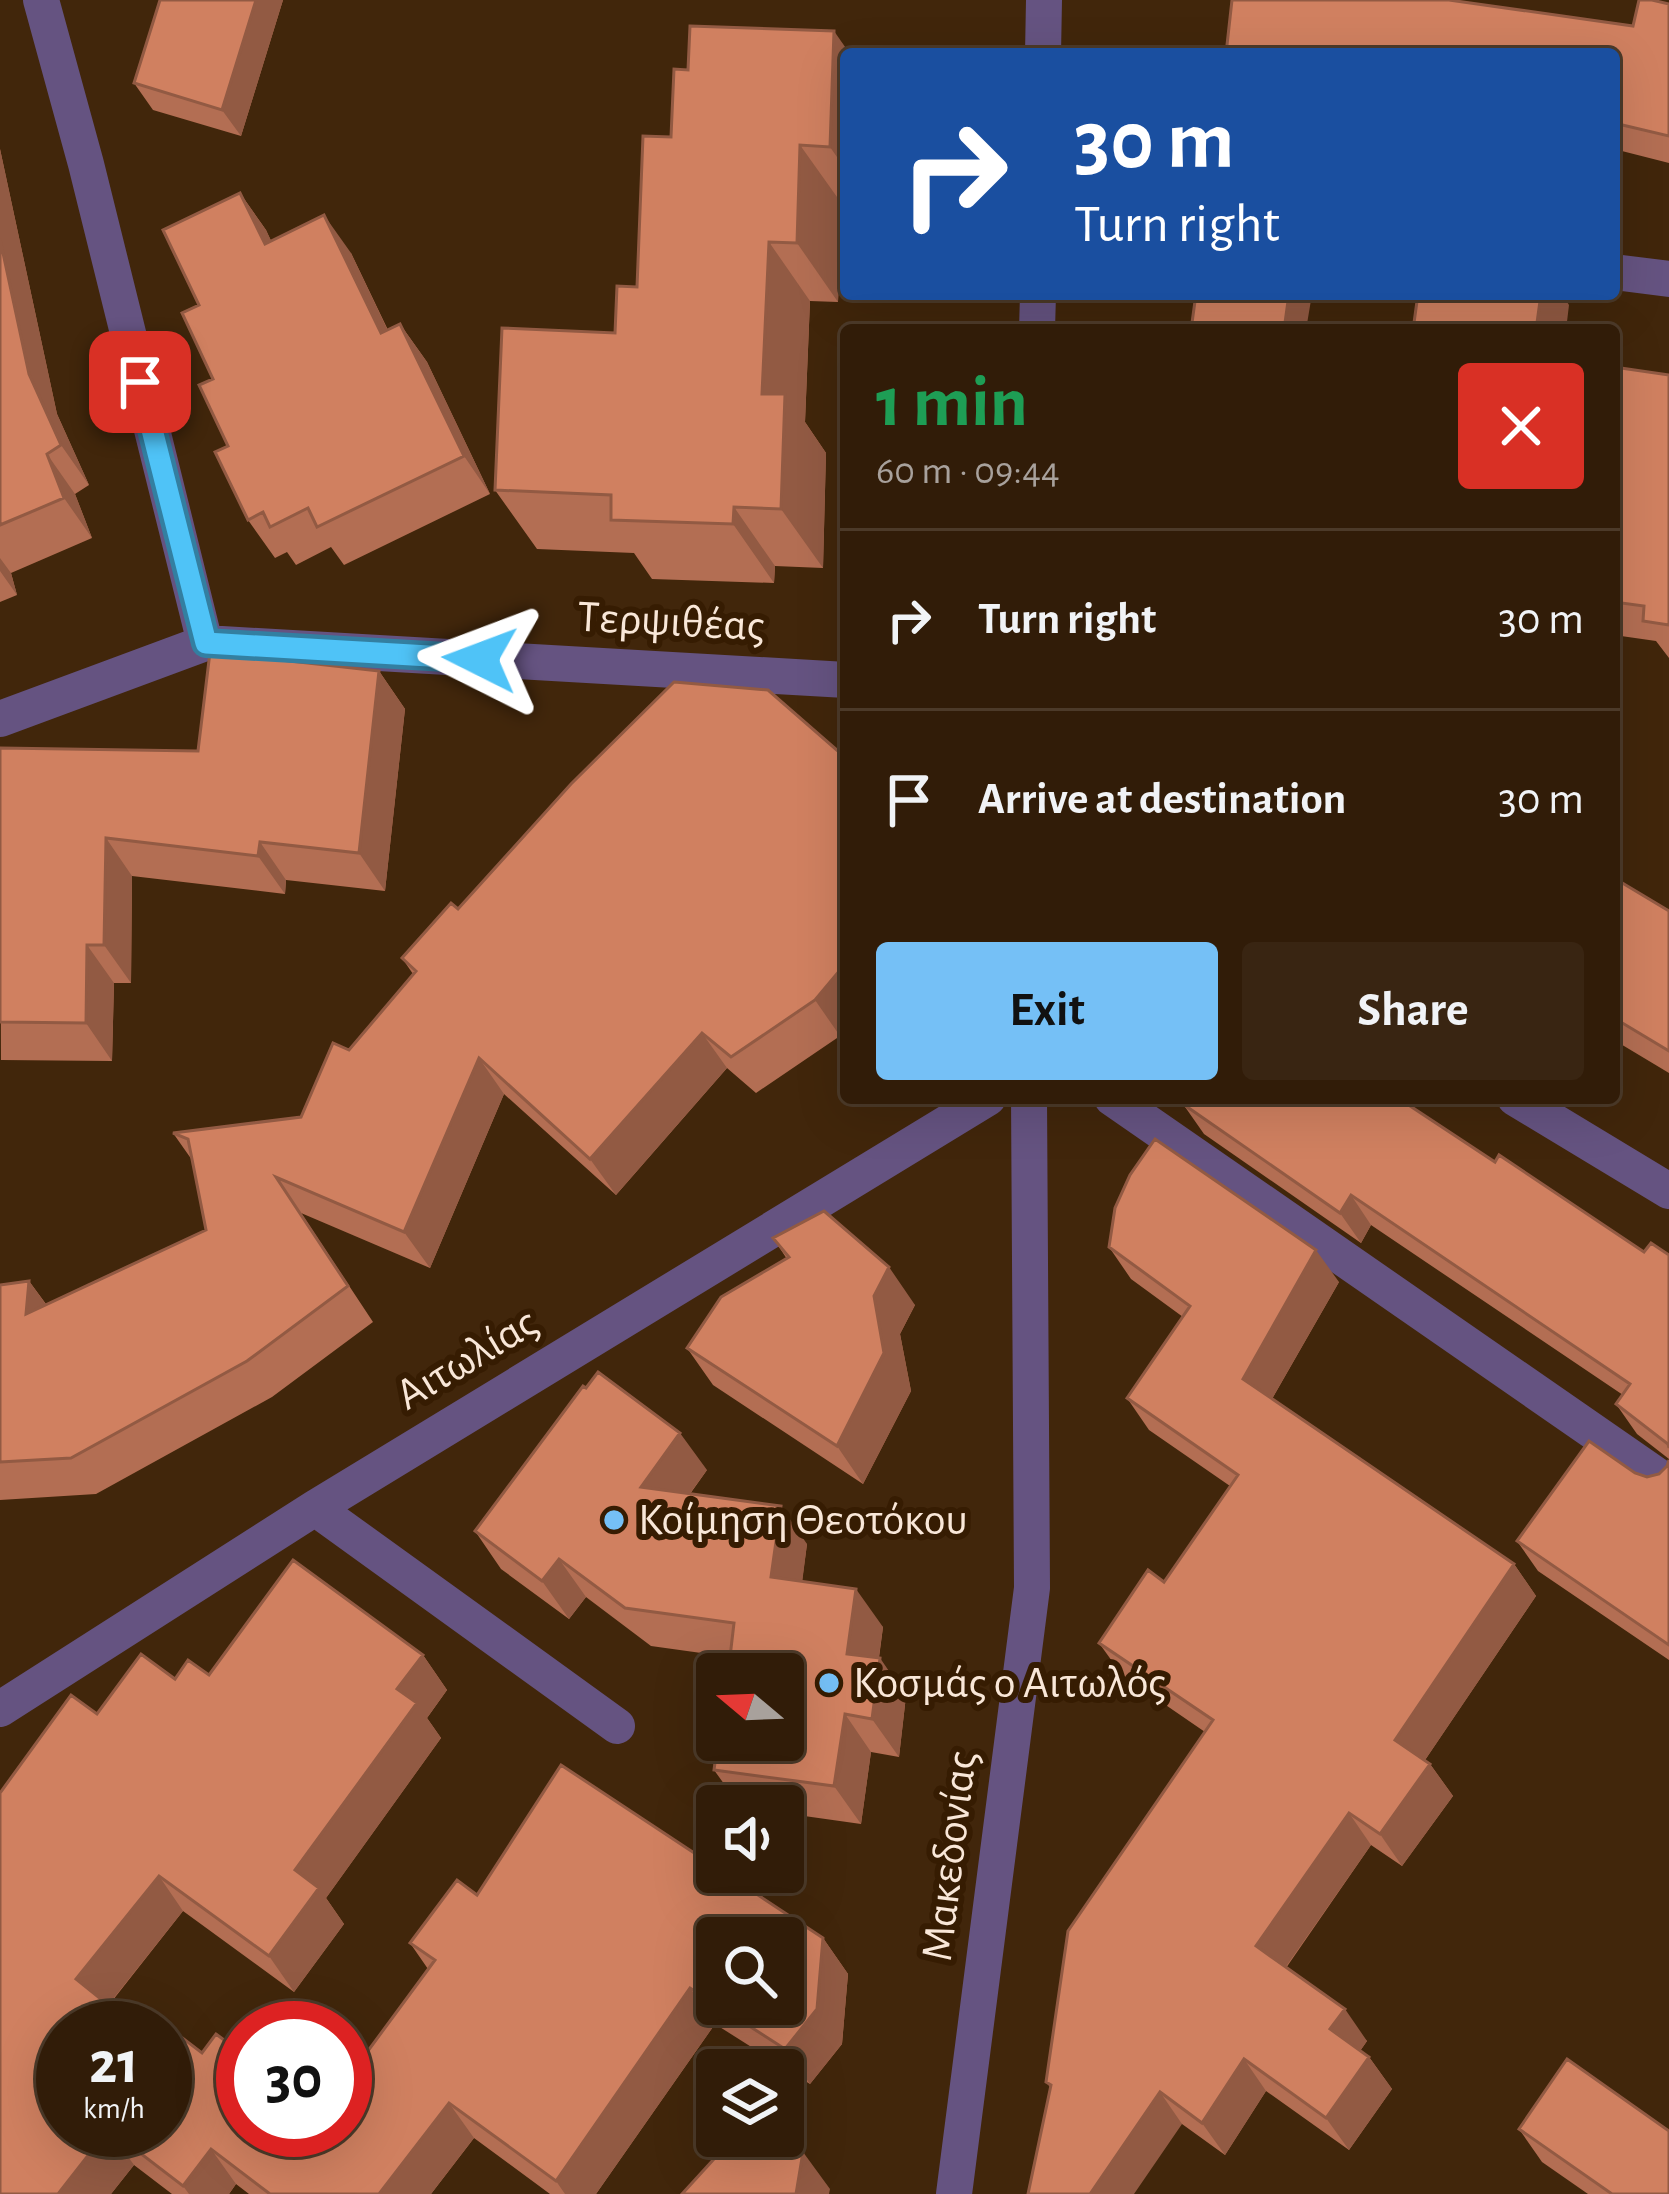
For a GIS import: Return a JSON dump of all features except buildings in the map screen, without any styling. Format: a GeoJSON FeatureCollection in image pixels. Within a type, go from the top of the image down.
{"type":"FeatureCollection","features":[{"type":"Feature","properties":{"kind":"street"},"geometry":{"type":"LineString","coordinates":[[41,0],[206,643]]}},
{"type":"Feature","properties":{"kind":"street"},"geometry":{"type":"LineString","coordinates":[[1043,48],[1044,0]]}},
{"type":"Feature","properties":{"kind":"street"},"geometry":{"type":"LineString","coordinates":[[1620,273],[1669,279]]}},
{"type":"Feature","properties":{"kind":"street","name":"Τερψιθέας"},"geometry":{"type":"LineString","coordinates":[[0,719],[206,643],[840,680]]}},
{"type":"Feature","properties":{"kind":"street","name":"Αιτωλίας"},"geometry":{"type":"LineString","coordinates":[[0,1709],[315,1508],[978,1104]]}},
{"type":"Feature","properties":{"kind":"street","name":"Μακεδονίας"},"geometry":{"type":"LineString","coordinates":[[954,2194],[1032,1588],[1029,1104]]}},
{"type":"Feature","properties":{"kind":"street"},"geometry":{"type":"LineString","coordinates":[[1121,1104],[1669,1484]]}},
{"type":"Feature","properties":{"kind":"street"},"geometry":{"type":"LineString","coordinates":[[1525,1104],[1669,1191]]}},
{"type":"Feature","properties":{"kind":"street"},"geometry":{"type":"LineString","coordinates":[[315,1508],[617,1726]]}},
{"type":"Feature","properties":{"kind":"place","name":"Κοίμηση Θεοτόκου"},"geometry":{"type":"Point","coordinates":[614,1520]}},
{"type":"Feature","properties":{"kind":"place","name":"Κοσμάς ο Αιτωλός"},"geometry":{"type":"Point","coordinates":[829,1683]}},
{"type":"Feature","properties":{"kind":"route"},"geometry":{"type":"LineString","coordinates":[[140,382],[206,643],[480,659]]}}]}
